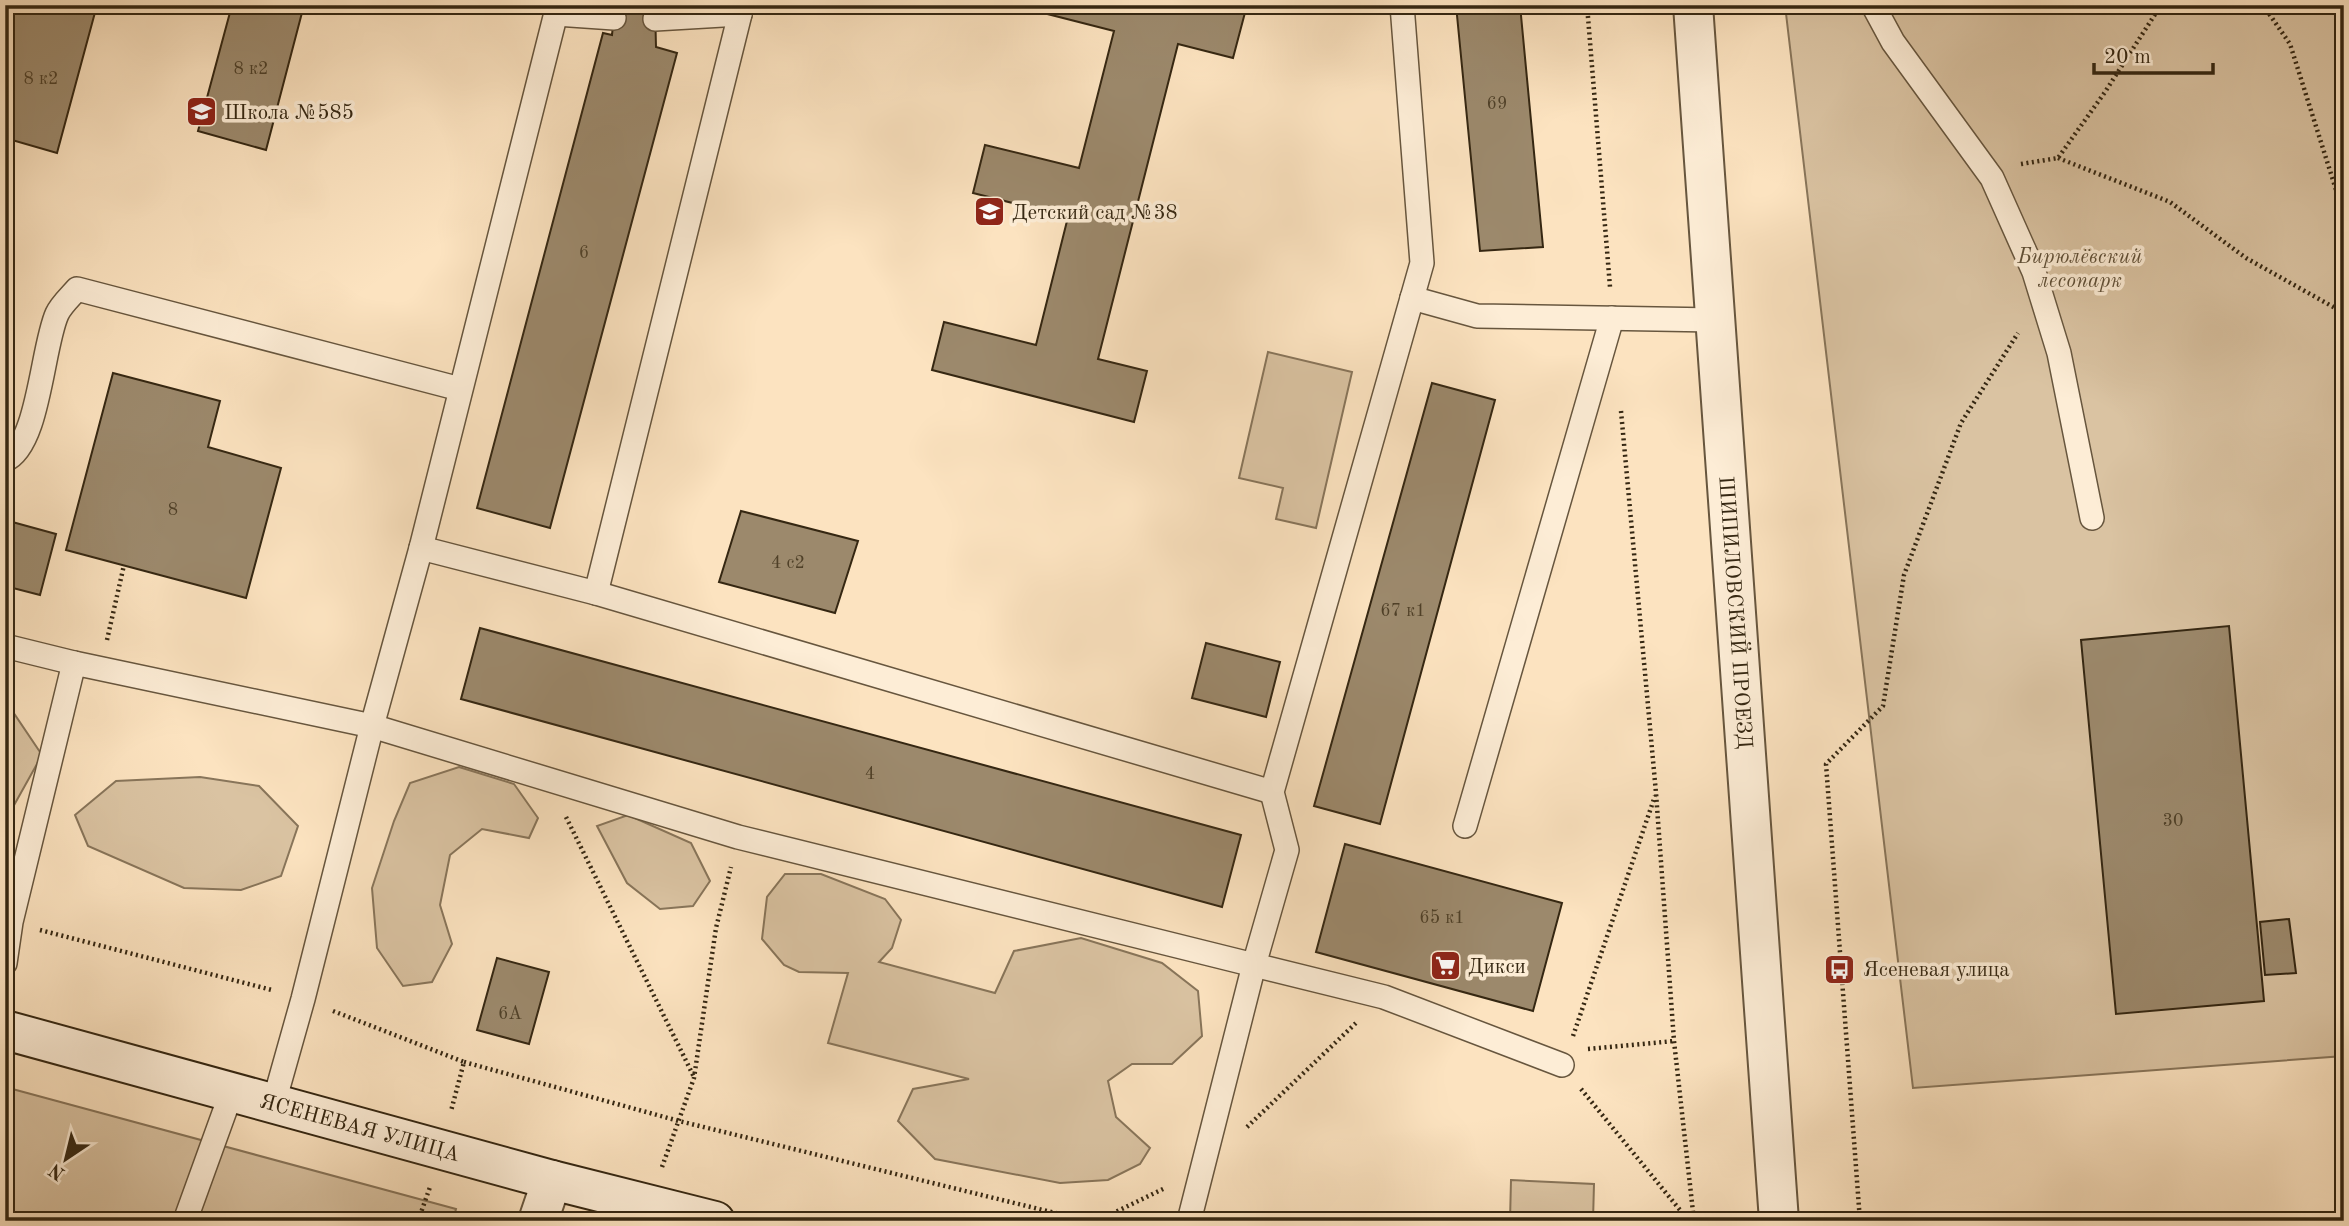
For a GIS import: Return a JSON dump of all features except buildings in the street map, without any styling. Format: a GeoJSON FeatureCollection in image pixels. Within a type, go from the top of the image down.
{"type":"FeatureCollection","features":[{"type":"Feature","properties":{"kind":"street","name":"ШИПИЛОВСКИЙ ПРОЕЗД"},"geometry":{"type":"LineString","coordinates":[[1693,5],[1779,1221]]}},
{"type":"Feature","properties":{"kind":"street","name":"ЯСЕНЕВАЯ УЛИЦА"},"geometry":{"type":"LineString","coordinates":[[5,1030],[552,1180],[715,1221]]}},
{"type":"Feature","properties":{"kind":"street"},"geometry":{"type":"LineString","coordinates":[[538,1221],[552,1180]]}},
{"type":"Feature","properties":{"kind":"lane"},"geometry":{"type":"LineString","coordinates":[[1189,1221],[1254,965],[1287,850],[1272,792],[1422,263],[1402,5]]}},
{"type":"Feature","properties":{"kind":"lane"},"geometry":{"type":"LineString","coordinates":[[1873,5],[1893,42],[1992,178],[2034,272],[2059,353],[2092,518]]}},
{"type":"Feature","properties":{"kind":"lane"},"geometry":{"type":"LineString","coordinates":[[596,593],[739,9],[655,19]]}},
{"type":"Feature","properties":{"kind":"lane"},"geometry":{"type":"LineString","coordinates":[[274,1102],[421,548],[557,10],[614,18]]}},
{"type":"Feature","properties":{"kind":"lane"},"geometry":{"type":"LineString","coordinates":[[5,460],[10,458],[28,433],[57,314],[77,289],[460,389]]}},
{"type":"Feature","properties":{"kind":"lane"},"geometry":{"type":"LineString","coordinates":[[1412,298],[1477,316],[1715,320]]}},
{"type":"Feature","properties":{"kind":"lane"},"geometry":{"type":"LineString","coordinates":[[1465,826],[1612,318]]}},
{"type":"Feature","properties":{"kind":"lane"},"geometry":{"type":"LineString","coordinates":[[421,548],[596,593],[1272,792]]}},
{"type":"Feature","properties":{"kind":"lane"},"geometry":{"type":"LineString","coordinates":[[5,646],[372,726],[738,837],[1384,998],[1565,1058]]}},
{"type":"Feature","properties":{"kind":"lane"},"geometry":{"type":"LineString","coordinates":[[5,963],[10,922],[74,663]]}},
{"type":"Feature","properties":{"kind":"lane"},"geometry":{"type":"LineString","coordinates":[[185,1221],[232,1091]]}},
{"type":"Feature","properties":{"kind":"path"},"geometry":{"type":"LineString","coordinates":[[1587,5],[1612,318]]}},
{"type":"Feature","properties":{"kind":"path"},"geometry":{"type":"LineString","coordinates":[[2058,158],[2105,92],[2161,5]]}},
{"type":"Feature","properties":{"kind":"path"},"geometry":{"type":"LineString","coordinates":[[2263,5],[2290,44],[2344,215]]}},
{"type":"Feature","properties":{"kind":"path"},"geometry":{"type":"LineString","coordinates":[[1992,178],[2011,165],[2058,158],[2170,202],[2246,258],[2344,313]]}},
{"type":"Feature","properties":{"kind":"path"},"geometry":{"type":"LineString","coordinates":[[1860,1221],[1826,764],[1883,706],[1905,575],[1961,423],[2042,296]]}},
{"type":"Feature","properties":{"kind":"path"},"geometry":{"type":"LineString","coordinates":[[1620,399],[1656,793],[1674,1041],[1694,1221]]}},
{"type":"Feature","properties":{"kind":"path"},"geometry":{"type":"LineString","coordinates":[[100,668],[124,565]]}},
{"type":"Feature","properties":{"kind":"path"},"geometry":{"type":"LineString","coordinates":[[547,779],[694,1078]]}},
{"type":"Feature","properties":{"kind":"path"},"geometry":{"type":"LineString","coordinates":[[1565,1058],[1656,793]]}},
{"type":"Feature","properties":{"kind":"path"},"geometry":{"type":"LineString","coordinates":[[648,1204],[694,1078],[716,928],[738,837]]}},
{"type":"Feature","properties":{"kind":"path"},"geometry":{"type":"LineString","coordinates":[[10,922],[303,999],[464,1062],[679,1121],[1088,1221]]}},
{"type":"Feature","properties":{"kind":"path"},"geometry":{"type":"LineString","coordinates":[[1565,1058],[1674,1041]]}},
{"type":"Feature","properties":{"kind":"path"},"geometry":{"type":"LineString","coordinates":[[1565,1058],[1689,1221]]}},
{"type":"Feature","properties":{"kind":"path"},"geometry":{"type":"LineString","coordinates":[[418,1221],[442,1149],[464,1062]]}},
{"type":"Feature","properties":{"kind":"green space","name":"Бирюлёвский лесопарк"},"geometry":{"type":"Polygon","coordinates":[[[1785,5],[2344,5],[2344,1056],[1913,1088],[1785,5]]]}},
{"type":"Feature","properties":{"kind":"green space"},"geometry":{"type":"Polygon","coordinates":[[[1268,352],[1352,372],[1316,528],[1276,519],[1283,488],[1239,478],[1268,352]]]}},
{"type":"Feature","properties":{"kind":"green space"},"geometry":{"type":"Polygon","coordinates":[[[5,704],[42,755],[8,816],[5,816],[5,704]]]}},
{"type":"Feature","properties":{"kind":"green space"},"geometry":{"type":"Polygon","coordinates":[[[459,767],[514,784],[538,818],[529,838],[482,829],[450,855],[440,905],[452,944],[432,982],[403,986],[377,948],[372,888],[394,821],[410,783],[459,767]]]}},
{"type":"Feature","properties":{"kind":"green space"},"geometry":{"type":"Polygon","coordinates":[[[200,777],[259,786],[298,826],[281,876],[241,890],[184,888],[88,846],[75,815],[116,781],[200,777]]]}},
{"type":"Feature","properties":{"kind":"green space"},"geometry":{"type":"Polygon","coordinates":[[[628,815],[691,843],[710,881],[693,906],[660,909],[627,883],[597,826],[628,815]]]}},
{"type":"Feature","properties":{"kind":"green space"},"geometry":{"type":"Polygon","coordinates":[[[785,874],[821,874],[885,899],[901,920],[892,948],[879,962],[995,993],[1014,951],[1081,938],[1162,963],[1198,991],[1202,1036],[1172,1064],[1132,1064],[1108,1081],[1116,1117],[1150,1148],[1140,1164],[1108,1180],[1060,1183],[935,1159],[898,1121],[913,1089],[969,1079],[828,1043],[848,973],[799,972],[784,965],[762,939],[767,897],[785,874]]]}},
{"type":"Feature","properties":{"kind":"green space"},"geometry":{"type":"Polygon","coordinates":[[[5,1087],[456,1209],[453,1221],[5,1221],[5,1087]]]}},
{"type":"Feature","properties":{"kind":"green space"},"geometry":{"type":"Polygon","coordinates":[[[1511,1180],[1594,1184],[1593,1221],[1510,1221],[1511,1180]]]}},
{"type":"Feature","properties":{"kind":"place","name":"Школа №585"},"geometry":{"type":"Point","coordinates":[201,112]}},
{"type":"Feature","properties":{"kind":"place","name":"Детский сад №38"},"geometry":{"type":"Point","coordinates":[989,212]}},
{"type":"Feature","properties":{"kind":"place","name":"Дикси"},"geometry":{"type":"Point","coordinates":[1445,966]}},
{"type":"Feature","properties":{"kind":"place","name":"Ясеневая улица"},"geometry":{"type":"Point","coordinates":[1840,969]}}]}
